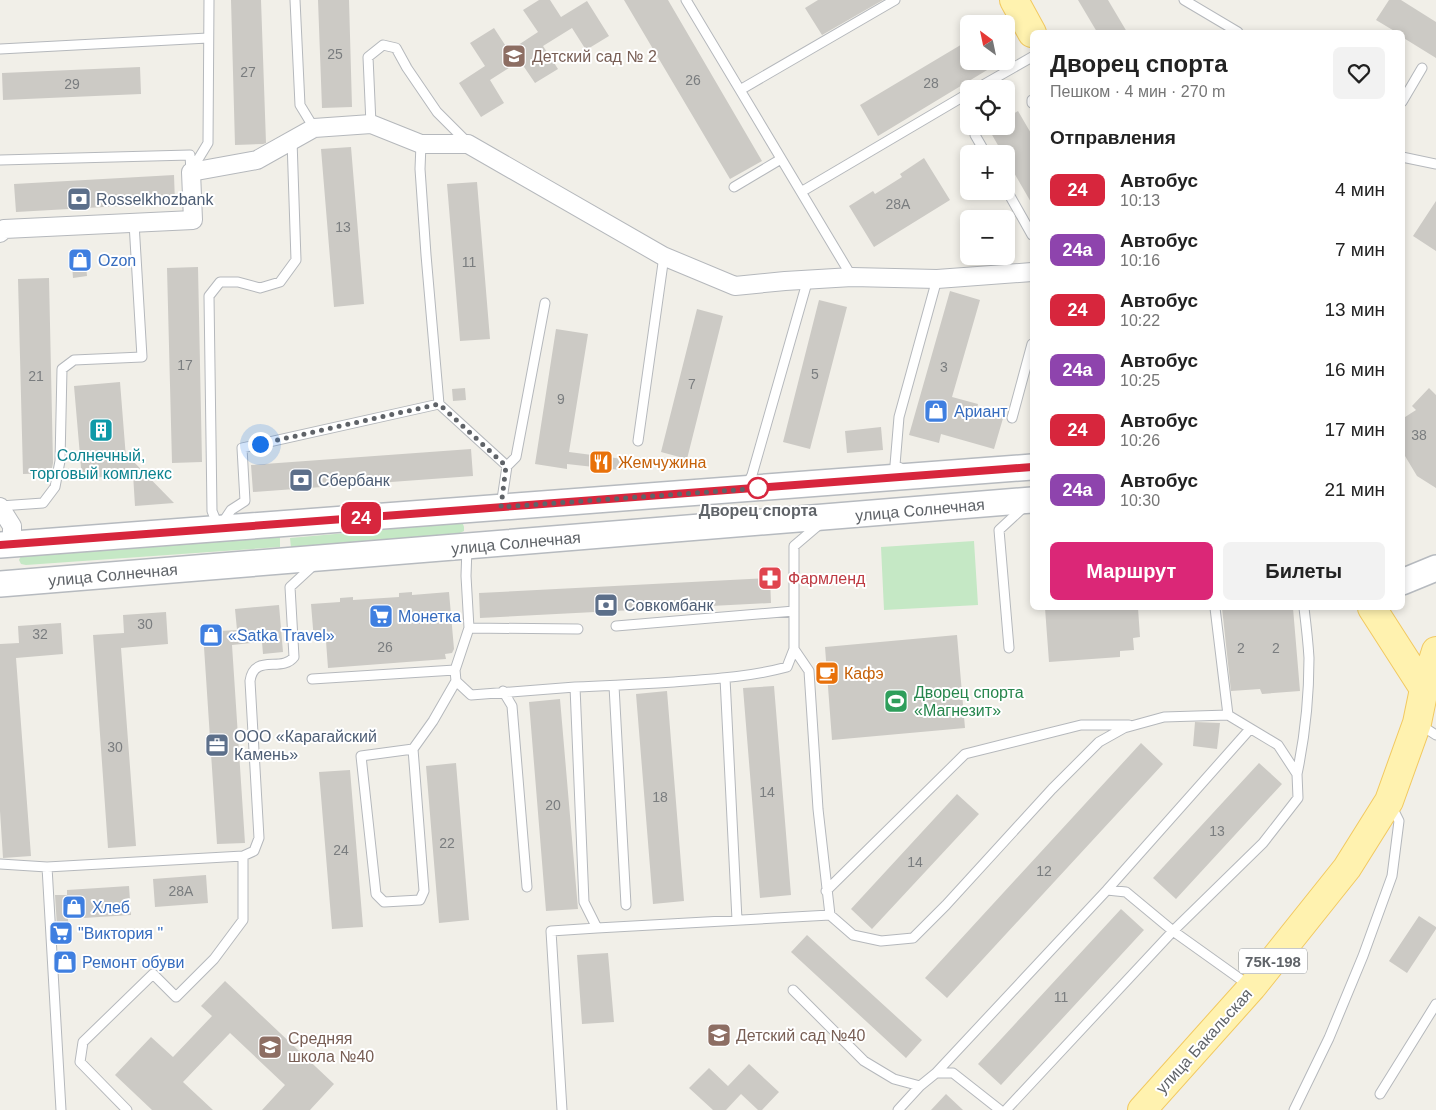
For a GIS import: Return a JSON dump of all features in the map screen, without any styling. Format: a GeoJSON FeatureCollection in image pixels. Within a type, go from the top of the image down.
{"type":"FeatureCollection","features":[{"type":"Feature","properties":{"kind":"main road"},"geometry":{"type":"LineString","coordinates":[[1014,0],[1030,30]]}},
{"type":"Feature","properties":{"kind":"main road","name":"улица Солнечная"},"geometry":{"type":"LineString","coordinates":[[6,545],[1030,467]]}},
{"type":"Feature","properties":{"kind":"main road"},"geometry":{"type":"LineString","coordinates":[[915,476],[919,510]]}},
{"type":"Feature","properties":{"kind":"main road","name":"улица Солнечная"},"geometry":{"type":"LineString","coordinates":[[7,584],[1030,500]]}},
{"type":"Feature","properties":{"kind":"main road"},"geometry":{"type":"LineString","coordinates":[[464,510],[467,547]]}},
{"type":"Feature","properties":{"kind":"main road"},"geometry":{"type":"LineString","coordinates":[[6,545],[7,584]]}},
{"type":"Feature","properties":{"kind":"main road"},"geometry":{"type":"LineString","coordinates":[[1405,581],[1436,568]]}},
{"type":"Feature","properties":{"kind":"main road"},"geometry":{"type":"LineString","coordinates":[[1373,610],[1424,689]]}},
{"type":"Feature","properties":{"kind":"main road","name":"75К-198"},"geometry":{"type":"LineString","coordinates":[[1389,801],[1427,729],[1424,689],[1436,651]]}},
{"type":"Feature","properties":{"kind":"main road","name":"улица Бакальская"},"geometry":{"type":"LineString","coordinates":[[1142,1110],[1252,988],[1347,868],[1389,801]]}},
{"type":"Feature","properties":{"kind":"street"},"geometry":{"type":"LineString","coordinates":[[0,233],[4,229],[193,220],[191,172],[257,160],[314,128],[371,124],[421,144],[468,144],[664,256],[735,286],[808,279],[852,277],[938,279],[1030,272]]}},
{"type":"Feature","properties":{"kind":"street"},"geometry":{"type":"LineString","coordinates":[[0,507],[12,526],[6,545]]}},
{"type":"Feature","properties":{"kind":"lane"},"geometry":{"type":"LineString","coordinates":[[191,172],[208,143],[209,0]]}},
{"type":"Feature","properties":{"kind":"lane"},"geometry":{"type":"LineString","coordinates":[[295,0],[300,104],[314,128]]}},
{"type":"Feature","properties":{"kind":"lane"},"geometry":{"type":"LineString","coordinates":[[686,0],[852,277]]}},
{"type":"Feature","properties":{"kind":"lane"},"geometry":{"type":"LineString","coordinates":[[740,90],[895,0]]}},
{"type":"Feature","properties":{"kind":"lane"},"geometry":{"type":"LineString","coordinates":[[1184,0],[1235,30]]}},
{"type":"Feature","properties":{"kind":"lane"},"geometry":{"type":"LineString","coordinates":[[0,49],[208,38]]}},
{"type":"Feature","properties":{"kind":"lane"},"geometry":{"type":"LineString","coordinates":[[371,124],[368,57],[383,45],[396,48],[407,68],[437,112],[468,144]]}},
{"type":"Feature","properties":{"kind":"lane"},"geometry":{"type":"LineString","coordinates":[[992,80],[1030,58]]}},
{"type":"Feature","properties":{"kind":"lane"},"geometry":{"type":"LineString","coordinates":[[1405,97],[1422,68]]}},
{"type":"Feature","properties":{"kind":"lane"},"geometry":{"type":"LineString","coordinates":[[801,192],[960,98]]}},
{"type":"Feature","properties":{"kind":"lane"},"geometry":{"type":"LineString","coordinates":[[975,135],[981,145]]}},
{"type":"Feature","properties":{"kind":"lane"},"geometry":{"type":"LineString","coordinates":[[219,529],[212,511],[209,296],[220,282],[238,282],[260,288],[280,282],[296,260],[292,140]]}},
{"type":"Feature","properties":{"kind":"lane"},"geometry":{"type":"LineString","coordinates":[[421,144],[420,169],[439,404],[506,466]]}},
{"type":"Feature","properties":{"kind":"lane"},"geometry":{"type":"LineString","coordinates":[[0,160],[190,156],[191,172]]}},
{"type":"Feature","properties":{"kind":"lane"},"geometry":{"type":"LineString","coordinates":[[1405,157],[1436,164]]}},
{"type":"Feature","properties":{"kind":"lane"},"geometry":{"type":"LineString","coordinates":[[734,187],[781,159]]}},
{"type":"Feature","properties":{"kind":"lane"},"geometry":{"type":"LineString","coordinates":[[1012,200],[1030,231]]}},
{"type":"Feature","properties":{"kind":"lane"},"geometry":{"type":"LineString","coordinates":[[0,507],[43,503],[55,487],[60,461],[62,369],[74,360],[142,357],[134,223]]}},
{"type":"Feature","properties":{"kind":"lane"},"geometry":{"type":"LineString","coordinates":[[638,441],[664,256]]}},
{"type":"Feature","properties":{"kind":"lane"},"geometry":{"type":"LineString","coordinates":[[746,489],[752,475],[808,279]]}},
{"type":"Feature","properties":{"kind":"lane"},"geometry":{"type":"LineString","coordinates":[[915,476],[895,465],[899,417],[938,279]]}},
{"type":"Feature","properties":{"kind":"lane"},"geometry":{"type":"LineString","coordinates":[[501,507],[506,466],[516,457],[546,303]]}},
{"type":"Feature","properties":{"kind":"lane"},"geometry":{"type":"LineString","coordinates":[[1012,418],[1030,351]]}},
{"type":"Feature","properties":{"kind":"lane"},"geometry":{"type":"LineString","coordinates":[[219,529],[231,510],[245,501],[242,448],[439,404]]}},
{"type":"Feature","properties":{"kind":"lane"},"geometry":{"type":"LineString","coordinates":[[1009,648],[999,530],[1030,502]]}},
{"type":"Feature","properties":{"kind":"lane"},"geometry":{"type":"LineString","coordinates":[[456,680],[471,695],[503,691],[725,678],[764,673],[787,667],[794,649],[794,546],[829,517]]}},
{"type":"Feature","properties":{"kind":"lane"},"geometry":{"type":"LineString","coordinates":[[413,749],[361,756],[376,894],[384,902],[420,900],[424,891],[413,749],[433,722],[456,680],[455,670],[469,628],[466,576],[467,547]]}},
{"type":"Feature","properties":{"kind":"lane"},"geometry":{"type":"LineString","coordinates":[[0,864],[47,867],[243,856],[254,851],[259,838],[250,676],[260,666],[292,660],[294,652],[290,587],[322,558]]}},
{"type":"Feature","properties":{"kind":"lane"},"geometry":{"type":"LineString","coordinates":[[1215,610],[1228,715]]}},
{"type":"Feature","properties":{"kind":"lane"},"geometry":{"type":"LineString","coordinates":[[1006,1110],[1173,931],[1263,843],[1298,798],[1297,774],[1304,741],[1309,657],[1304,610]]}},
{"type":"Feature","properties":{"kind":"lane"},"geometry":{"type":"LineString","coordinates":[[616,626],[794,611]]}},
{"type":"Feature","properties":{"kind":"lane"},"geometry":{"type":"LineString","coordinates":[[469,628],[578,628]]}},
{"type":"Feature","properties":{"kind":"lane"},"geometry":{"type":"LineString","coordinates":[[794,649],[809,671],[818,810],[830,915],[852,935],[881,941],[913,938],[946,905],[1052,789],[1099,742],[1124,728],[1164,717],[1228,715],[1278,745],[1297,774]]}},
{"type":"Feature","properties":{"kind":"lane"},"geometry":{"type":"LineString","coordinates":[[312,680],[455,670]]}},
{"type":"Feature","properties":{"kind":"lane"},"geometry":{"type":"LineString","coordinates":[[725,678],[737,920]]}},
{"type":"Feature","properties":{"kind":"lane"},"geometry":{"type":"LineString","coordinates":[[614,686],[626,906]]}},
{"type":"Feature","properties":{"kind":"lane"},"geometry":{"type":"LineString","coordinates":[[575,687],[584,902],[597,928]]}},
{"type":"Feature","properties":{"kind":"lane"},"geometry":{"type":"LineString","coordinates":[[503,691],[512,706],[527,887]]}},
{"type":"Feature","properties":{"kind":"lane"},"geometry":{"type":"LineString","coordinates":[[826,891],[965,754],[1081,725],[1136,725]]}},
{"type":"Feature","properties":{"kind":"lane"},"geometry":{"type":"LineString","coordinates":[[898,1110],[920,1086],[936,1073],[1107,890],[1250,729]]}},
{"type":"Feature","properties":{"kind":"lane"},"geometry":{"type":"LineString","coordinates":[[1294,1110],[1329,1038],[1363,956],[1392,876],[1399,821],[1389,801]]}},
{"type":"Feature","properties":{"kind":"lane"},"geometry":{"type":"LineString","coordinates":[[127,1110],[80,1062],[83,1042],[153,974],[176,997],[214,959],[243,920],[243,856]]}},
{"type":"Feature","properties":{"kind":"lane"},"geometry":{"type":"LineString","coordinates":[[47,867],[61,1110]]}},
{"type":"Feature","properties":{"kind":"lane"},"geometry":{"type":"LineString","coordinates":[[1107,890],[1126,892],[1173,931],[1252,988]]}},
{"type":"Feature","properties":{"kind":"lane"},"geometry":{"type":"LineString","coordinates":[[562,1110],[551,931],[830,915]]}},
{"type":"Feature","properties":{"kind":"lane"},"geometry":{"type":"LineString","coordinates":[[793,990],[864,1061],[894,1080],[920,1086]]}},
{"type":"Feature","properties":{"kind":"lane"},"geometry":{"type":"LineString","coordinates":[[1380,1094],[1436,1004]]}},
{"type":"Feature","properties":{"kind":"lane"},"geometry":{"type":"LineString","coordinates":[[936,1073],[953,1074],[1000,1110]]}},
{"type":"Feature","properties":{"kind":"green space"},"geometry":{"type":"Polygon","coordinates":[[[463,524],[464,527],[464,531],[460,533],[291,548],[290,538],[463,524]]]}},
{"type":"Feature","properties":{"kind":"green space"},"geometry":{"type":"Polygon","coordinates":[[[280,537],[280,547],[26,565],[21,564],[19,560],[25,554],[280,537]]]}},
{"type":"Feature","properties":{"kind":"green space"},"geometry":{"type":"Polygon","coordinates":[[[974,541],[978,605],[884,610],[881,547],[974,541]]]}},
{"type":"Feature","properties":{"kind":"building"},"geometry":{"type":"Polygon","coordinates":[[[231,0],[261,0],[266,143],[263,144],[235,145],[231,0]]]}},
{"type":"Feature","properties":{"kind":"building"},"geometry":{"type":"Polygon","coordinates":[[[318,0],[349,0],[352,107],[322,108],[318,0]]]}},
{"type":"Feature","properties":{"kind":"building","name":"Детский сад № 2"},"geometry":{"type":"Polygon","coordinates":[[[539,0],[550,0],[561,17],[587,1],[609,36],[586,50],[572,28],[543,46],[558,69],[535,83],[520,61],[490,80],[504,103],[481,117],[459,83],[485,66],[470,43],[494,28],[509,51],[538,32],[523,10],[539,0]]]}},
{"type":"Feature","properties":{"kind":"building"},"geometry":{"type":"Polygon","coordinates":[[[624,0],[668,0],[762,161],[730,179],[624,0]]]}},
{"type":"Feature","properties":{"kind":"building"},"geometry":{"type":"Polygon","coordinates":[[[818,0],[883,0],[822,35],[805,8],[818,0]]]}},
{"type":"Feature","properties":{"kind":"building"},"geometry":{"type":"Polygon","coordinates":[[[1078,0],[1108,0],[1126,30],[1096,30],[1078,0]]]}},
{"type":"Feature","properties":{"kind":"building"},"geometry":{"type":"Polygon","coordinates":[[[1389,0],[1401,0],[1436,22],[1436,58],[1405,39],[1405,30],[1393,30],[1376,20],[1389,0]]]}},
{"type":"Feature","properties":{"kind":"building"},"geometry":{"type":"Polygon","coordinates":[[[960,45],[960,70],[987,70],[971,80],[960,80],[960,86],[878,136],[860,105],[960,45]]]}},
{"type":"Feature","properties":{"kind":"building"},"geometry":{"type":"Polygon","coordinates":[[[140,67],[141,94],[3,100],[2,73],[140,67]]]}},
{"type":"Feature","properties":{"kind":"building"},"geometry":{"type":"Polygon","coordinates":[[[1018,111],[1030,132],[1030,201],[1015,175],[1015,145],[998,145],[992,135],[1015,135],[1015,113],[1018,111]]]}},
{"type":"Feature","properties":{"kind":"building"},"geometry":{"type":"Polygon","coordinates":[[[351,147],[364,304],[334,307],[321,149],[351,147]]]}},
{"type":"Feature","properties":{"kind":"building"},"geometry":{"type":"Polygon","coordinates":[[[924,158],[950,200],[874,247],[849,206],[873,191],[875,194],[902,177],[900,174],[924,158]]]}},
{"type":"Feature","properties":{"kind":"building"},"geometry":{"type":"Polygon","coordinates":[[[174,175],[175,203],[16,212],[14,184],[174,175]]]}},
{"type":"Feature","properties":{"kind":"building"},"geometry":{"type":"Polygon","coordinates":[[[477,182],[490,339],[460,341],[447,184],[477,182]]]}},
{"type":"Feature","properties":{"kind":"building"},"geometry":{"type":"Polygon","coordinates":[[[1436,201],[1436,251],[1413,236],[1436,201]]]}},
{"type":"Feature","properties":{"kind":"building"},"geometry":{"type":"Polygon","coordinates":[[[85,252],[87,276],[73,278],[71,253],[85,252]]]}},
{"type":"Feature","properties":{"kind":"building"},"geometry":{"type":"Polygon","coordinates":[[[198,267],[202,462],[172,463],[167,268],[198,267]]]}},
{"type":"Feature","properties":{"kind":"building"},"geometry":{"type":"Polygon","coordinates":[[[49,278],[53,463],[51,473],[23,474],[18,279],[49,278]]]}},
{"type":"Feature","properties":{"kind":"building"},"geometry":{"type":"Polygon","coordinates":[[[950,291],[980,300],[952,397],[978,404],[977,408],[1004,415],[994,449],[941,434],[939,443],[909,435],[950,291]]]}},
{"type":"Feature","properties":{"kind":"building"},"geometry":{"type":"Polygon","coordinates":[[[819,300],[847,307],[810,449],[783,442],[819,300]]]}},
{"type":"Feature","properties":{"kind":"building"},"geometry":{"type":"Polygon","coordinates":[[[697,309],[723,316],[687,459],[661,452],[697,309]]]}},
{"type":"Feature","properties":{"kind":"building"},"geometry":{"type":"Polygon","coordinates":[[[556,329],[588,334],[569,452],[623,459],[621,470],[567,464],[567,469],[535,464],[556,329]]]}},
{"type":"Feature","properties":{"kind":"building","name":"Солнечный, торговый комплекс"},"geometry":{"type":"Polygon","coordinates":[[[120,382],[126,458],[130,458],[174,503],[135,506],[133,474],[82,479],[74,386],[120,382]]]}},
{"type":"Feature","properties":{"kind":"building"},"geometry":{"type":"Polygon","coordinates":[[[465,388],[466,400],[453,401],[452,389],[465,388]]]}},
{"type":"Feature","properties":{"kind":"building"},"geometry":{"type":"Polygon","coordinates":[[[1429,388],[1436,395],[1436,488],[1417,476],[1405,456],[1405,417],[1416,410],[1412,406],[1429,388]]]}},
{"type":"Feature","properties":{"kind":"building"},"geometry":{"type":"Polygon","coordinates":[[[881,427],[883,450],[847,453],[845,431],[881,427]]]}},
{"type":"Feature","properties":{"kind":"building"},"geometry":{"type":"Polygon","coordinates":[[[471,449],[473,476],[253,492],[251,465],[471,449]]]}},
{"type":"Feature","properties":{"kind":"building"},"geometry":{"type":"Polygon","coordinates":[[[770,578],[771,603],[480,618],[479,593],[770,578]]]}},
{"type":"Feature","properties":{"kind":"building"},"geometry":{"type":"Polygon","coordinates":[[[412,592],[412,595],[449,592],[454,649],[452,653],[445,654],[446,659],[328,668],[326,641],[314,641],[311,604],[340,602],[340,598],[353,597],[353,600],[399,597],[399,593],[412,592]]]}},
{"type":"Feature","properties":{"kind":"building"},"geometry":{"type":"Polygon","coordinates":[[[279,605],[283,652],[263,654],[262,642],[232,645],[245,843],[217,844],[203,632],[237,630],[235,609],[279,605]]]}},
{"type":"Feature","properties":{"kind":"building"},"geometry":{"type":"Polygon","coordinates":[[[1045,610],[1138,610],[1140,637],[1133,638],[1134,650],[1120,651],[1120,657],[1049,662],[1045,610]]]}},
{"type":"Feature","properties":{"kind":"building"},"geometry":{"type":"Polygon","coordinates":[[[1222,610],[1293,610],[1300,691],[1262,694],[1260,689],[1231,691],[1222,610]]]}},
{"type":"Feature","properties":{"kind":"building"},"geometry":{"type":"Polygon","coordinates":[[[166,612],[168,644],[121,648],[136,846],[108,848],[93,635],[124,633],[123,615],[166,612]]]}},
{"type":"Feature","properties":{"kind":"building"},"geometry":{"type":"Polygon","coordinates":[[[61,623],[63,654],[16,658],[31,856],[3,858],[0,811],[0,644],[19,643],[18,626],[61,623]]]}},
{"type":"Feature","properties":{"kind":"building","name":"Дворец спорта «Магнезит»"},"geometry":{"type":"Polygon","coordinates":[[[957,635],[965,728],[832,740],[825,647],[957,635]]]}},
{"type":"Feature","properties":{"kind":"building"},"geometry":{"type":"Polygon","coordinates":[[[774,686],[791,895],[760,898],[743,688],[774,686]]]}},
{"type":"Feature","properties":{"kind":"building"},"geometry":{"type":"Polygon","coordinates":[[[667,691],[684,901],[653,904],[636,694],[667,691]]]}},
{"type":"Feature","properties":{"kind":"building"},"geometry":{"type":"Polygon","coordinates":[[[560,699],[578,909],[546,911],[529,702],[560,699]]]}},
{"type":"Feature","properties":{"kind":"building"},"geometry":{"type":"Polygon","coordinates":[[[1195,722],[1220,723],[1217,749],[1193,746],[1195,722]]]}},
{"type":"Feature","properties":{"kind":"building"},"geometry":{"type":"Polygon","coordinates":[[[1141,743],[1163,764],[947,998],[925,978],[1141,743]]]}},
{"type":"Feature","properties":{"kind":"building"},"geometry":{"type":"Polygon","coordinates":[[[456,763],[469,920],[439,923],[426,766],[456,763]]]}},
{"type":"Feature","properties":{"kind":"building"},"geometry":{"type":"Polygon","coordinates":[[[1259,763],[1282,784],[1176,899],[1153,878],[1259,763]]]}},
{"type":"Feature","properties":{"kind":"building"},"geometry":{"type":"Polygon","coordinates":[[[350,770],[363,927],[332,929],[319,772],[350,770]]]}},
{"type":"Feature","properties":{"kind":"building"},"geometry":{"type":"Polygon","coordinates":[[[957,794],[979,814],[872,929],[851,909],[957,794]]]}},
{"type":"Feature","properties":{"kind":"building"},"geometry":{"type":"Polygon","coordinates":[[[206,875],[208,903],[155,907],[153,879],[206,875]]]}},
{"type":"Feature","properties":{"kind":"building"},"geometry":{"type":"Polygon","coordinates":[[[129,886],[131,915],[68,919],[68,942],[58,942],[55,895],[67,895],[67,890],[129,886]]]}},
{"type":"Feature","properties":{"kind":"building"},"geometry":{"type":"Polygon","coordinates":[[[1121,909],[1144,930],[1001,1085],[978,1064],[1121,909]]]}},
{"type":"Feature","properties":{"kind":"building"},"geometry":{"type":"Polygon","coordinates":[[[1419,916],[1436,927],[1436,929],[1407,973],[1389,961],[1419,916]]]}},
{"type":"Feature","properties":{"kind":"building"},"geometry":{"type":"Polygon","coordinates":[[[807,935],[922,1040],[906,1058],[791,952],[807,935]]]}},
{"type":"Feature","properties":{"kind":"building"},"geometry":{"type":"Polygon","coordinates":[[[608,953],[614,1022],[582,1024],[577,955],[608,953]]]}},
{"type":"Feature","properties":{"kind":"building","name":"Средняя школа №40"},"geometry":{"type":"Polygon","coordinates":[[[225,981],[334,1084],[310,1110],[262,1110],[285,1085],[230,1033],[183,1082],[213,1110],[152,1110],[115,1075],[151,1037],[173,1057],[212,1016],[201,1006],[225,981]]]}},
{"type":"Feature","properties":{"kind":"building"},"geometry":{"type":"Polygon","coordinates":[[[749,1064],[779,1092],[762,1110],[758,1110],[741,1094],[726,1110],[713,1110],[689,1088],[709,1068],[728,1086],[749,1064]]]}},
{"type":"Feature","properties":{"kind":"building"},"geometry":{"type":"Polygon","coordinates":[[[946,1094],[963,1110],[931,1110],[946,1094]]]}},
{"type":"Feature","properties":{"kind":"bus line","name":"24"},"geometry":{"type":"LineString","coordinates":[[0,545],[1030,467]]}},
{"type":"Feature","properties":{"kind":"place","name":"Детский сад № 2"},"geometry":{"type":"Point","coordinates":[514,56]}},
{"type":"Feature","properties":{"kind":"place","name":"Rosselkhozbank"},"geometry":{"type":"Point","coordinates":[79,199]}},
{"type":"Feature","properties":{"kind":"place","name":"Ozon"},"geometry":{"type":"Point","coordinates":[80,260]}},
{"type":"Feature","properties":{"kind":"place","name":"Ариант"},"geometry":{"type":"Point","coordinates":[936,411]}},
{"type":"Feature","properties":{"kind":"place","name":"Солнечный, торговый комплекс"},"geometry":{"type":"Point","coordinates":[101,430]}},
{"type":"Feature","properties":{"kind":"place","name":"Жемчужина"},"geometry":{"type":"Point","coordinates":[601,462]}},
{"type":"Feature","properties":{"kind":"place","name":"Сбербанк"},"geometry":{"type":"Point","coordinates":[301,480]}},
{"type":"Feature","properties":{"kind":"place","name":"Дворец спорта"},"geometry":{"type":"Point","coordinates":[758,488]}},
{"type":"Feature","properties":{"kind":"place","name":"Фармленд"},"geometry":{"type":"Point","coordinates":[770,578]}},
{"type":"Feature","properties":{"kind":"place","name":"Совкомбанк"},"geometry":{"type":"Point","coordinates":[606,605]}},
{"type":"Feature","properties":{"kind":"place","name":"Монетка"},"geometry":{"type":"Point","coordinates":[381,616]}},
{"type":"Feature","properties":{"kind":"place","name":"«Satka Travel»"},"geometry":{"type":"Point","coordinates":[211,635]}},
{"type":"Feature","properties":{"kind":"place","name":"Кафэ"},"geometry":{"type":"Point","coordinates":[827,673]}},
{"type":"Feature","properties":{"kind":"place","name":"Дворец спорта «Магнезит»"},"geometry":{"type":"Point","coordinates":[896,701]}},
{"type":"Feature","properties":{"kind":"place","name":"ООО «Карагайский Камень»"},"geometry":{"type":"Point","coordinates":[217,745]}},
{"type":"Feature","properties":{"kind":"place","name":"Хлеб"},"geometry":{"type":"Point","coordinates":[74,907]}},
{"type":"Feature","properties":{"kind":"place","name":"\"Виктория \""},"geometry":{"type":"Point","coordinates":[61,933]}},
{"type":"Feature","properties":{"kind":"place","name":"Ремонт обуви"},"geometry":{"type":"Point","coordinates":[65,962]}},
{"type":"Feature","properties":{"kind":"place","name":"Детский сад №40"},"geometry":{"type":"Point","coordinates":[719,1035]}},
{"type":"Feature","properties":{"kind":"place","name":"Средняя школа №40"},"geometry":{"type":"Point","coordinates":[270,1047]}},
{"type":"Feature","properties":{"kind":"route"},"geometry":{"type":"LineString","coordinates":[[260,444],[439,404],[506,466],[501,507],[764,488],[758,488]]}}]}
